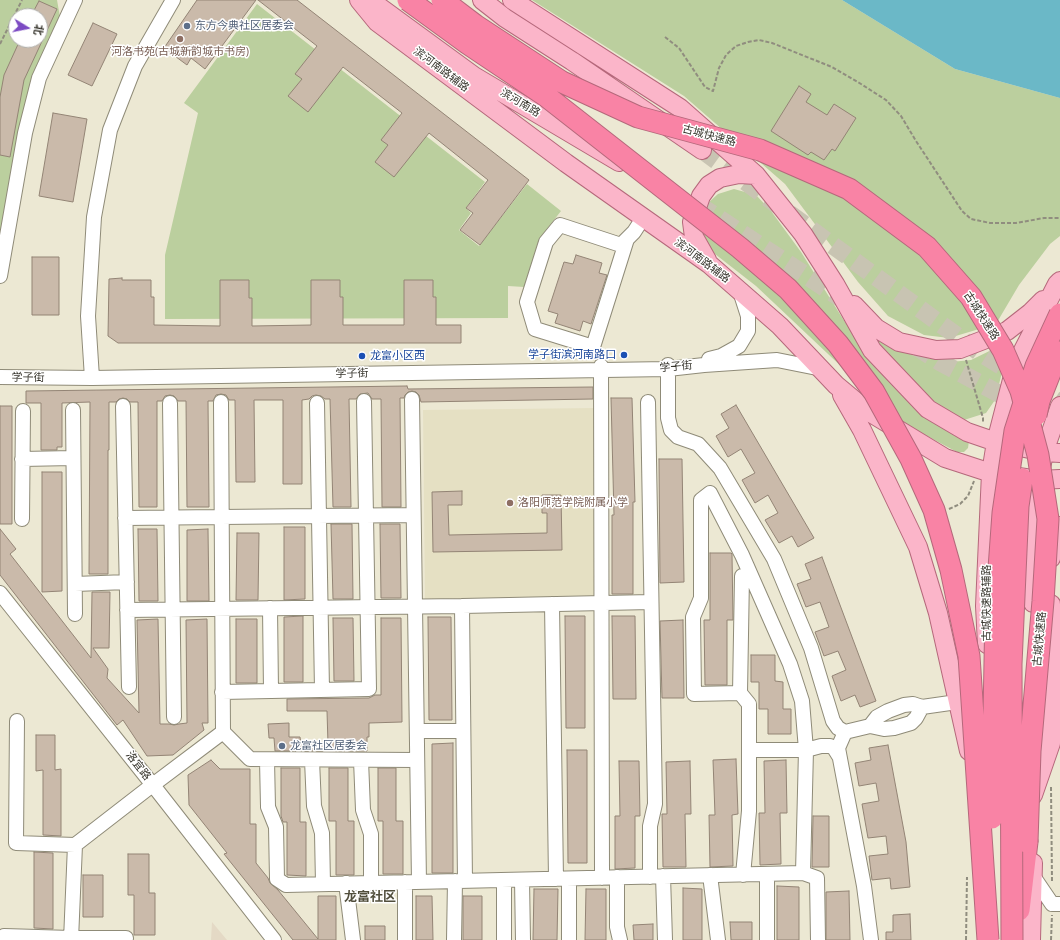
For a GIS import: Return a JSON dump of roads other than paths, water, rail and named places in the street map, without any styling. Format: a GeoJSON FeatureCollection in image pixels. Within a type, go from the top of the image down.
{"type":"FeatureCollection","features":[{"type":"Feature","properties":{"kind":"highway"},"geometry":{"type":"LineString","coordinates":[[408,0],[467,44],[546,96],[740,248],[788,290],[838,344],[874,392],[911,459],[934,510],[951,570],[969,656],[989,940]]}},
{"type":"Feature","properties":{"kind":"highway","name":"古城快速路"},"geometry":{"type":"LineString","coordinates":[[442,0],[475,25],[562,82],[638,117],[760,150],[849,189],[927,246],[971,297],[1003,350],[1021,391],[1038,455],[1048,519],[1043,600],[1030,751],[1027,842],[1015,940]]}},
{"type":"Feature","properties":{"kind":"highway"},"geometry":{"type":"LineString","coordinates":[[989,940],[996,610],[1003,513],[1015,432],[1036,366],[1060,314]]}},
{"type":"Feature","properties":{"kind":"highway"},"geometry":{"type":"LineString","coordinates":[[1012,940],[1011,664],[1018,506],[1025,459],[1039,401],[1060,352]]}},
{"type":"Feature","properties":{"kind":"main road","name":"滨河南路辅路"},"geometry":{"type":"LineString","coordinates":[[359,0],[378,22],[566,163],[709,264],[780,326],[836,385],[866,410],[945,458],[991,473],[1039,480],[1060,479]]}},
{"type":"Feature","properties":{"kind":"main road","name":"滨河南路"},"geometry":{"type":"LineString","coordinates":[[370,0],[474,76],[612,159],[680,192]]}},
{"type":"Feature","properties":{"kind":"main road"},"geometry":{"type":"LineString","coordinates":[[482,0],[505,18],[572,61],[702,150]]}},
{"type":"Feature","properties":{"kind":"main road"},"geometry":{"type":"LineString","coordinates":[[512,0],[680,108],[756,175],[802,234],[835,284],[872,350],[928,409],[967,432],[996,442],[1052,452]]}},
{"type":"Feature","properties":{"kind":"main road"},"geometry":{"type":"LineString","coordinates":[[709,264],[694,237],[692,222],[701,196],[708,185],[720,178],[739,174],[756,175]]}},
{"type":"Feature","properties":{"kind":"main road"},"geometry":{"type":"LineString","coordinates":[[835,284],[876,328],[899,342],[936,350],[960,349],[1007,332],[1030,313],[1058,283]]}},
{"type":"Feature","properties":{"kind":"main road","name":"古城快速路辅路"},"geometry":{"type":"LineString","coordinates":[[980,940],[982,804],[987,645],[985,606],[991,473],[996,442],[1016,364],[1058,283]]}},
{"type":"Feature","properties":{"kind":"main road"},"geometry":{"type":"LineString","coordinates":[[836,385],[862,430],[918,547],[938,613],[982,804]]}},
{"type":"Feature","properties":{"kind":"main road"},"geometry":{"type":"LineString","coordinates":[[1031,940],[1035,522],[1039,480],[1052,452],[1060,406]]}},
{"type":"Feature","properties":{"kind":"main road"},"geometry":{"type":"LineString","coordinates":[[1033,795],[1051,743],[1051,556],[1060,526]]}},
{"type":"Feature","properties":{"kind":"street"},"geometry":{"type":"LineString","coordinates":[[0,276],[25,133],[38,85],[42,71],[75,0]]}},
{"type":"Feature","properties":{"kind":"street"},"geometry":{"type":"LineString","coordinates":[[92,376],[88,316],[94,217],[110,130],[135,66],[172,0]]}},
{"type":"Feature","properties":{"kind":"street"},"geometry":{"type":"LineString","coordinates":[[627,239],[593,347],[535,329],[527,302],[546,242],[560,225],[621,245],[627,239],[634,232],[643,218]]}},
{"type":"Feature","properties":{"kind":"street"},"geometry":{"type":"LineString","coordinates":[[704,362],[721,356],[739,346],[748,331],[748,316],[740,291]]}},
{"type":"Feature","properties":{"kind":"street"},"geometry":{"type":"LineString","coordinates":[[704,362],[777,360],[822,369]]}},
{"type":"Feature","properties":{"kind":"street","name":"学子街"},"geometry":{"type":"LineString","coordinates":[[0,377],[668,367],[704,362]]}},
{"type":"Feature","properties":{"kind":"street"},"geometry":{"type":"LineString","coordinates":[[668,367],[668,418],[670,430],[678,437],[698,444],[720,468],[774,559],[811,648],[833,721],[838,728],[845,732],[870,726],[884,729],[894,728],[911,723],[916,718],[922,707],[958,702]]}},
{"type":"Feature","properties":{"kind":"street"},"geometry":{"type":"LineString","coordinates":[[601,368],[602,878]]}},
{"type":"Feature","properties":{"kind":"street","name":"学子街"},"geometry":{"type":"LineString","coordinates":[[0,373],[92,376]]}},
{"type":"Feature","properties":{"kind":"street"},"geometry":{"type":"LineString","coordinates":[[412,399],[419,882]]}},
{"type":"Feature","properties":{"kind":"street"},"geometry":{"type":"LineString","coordinates":[[222,692],[369,689],[364,401]]}},
{"type":"Feature","properties":{"kind":"street"},"geometry":{"type":"LineString","coordinates":[[221,402],[223,732],[250,760],[417,760]]}},
{"type":"Feature","properties":{"kind":"street"},"geometry":{"type":"LineString","coordinates":[[648,402],[655,804],[650,826],[665,940]]}},
{"type":"Feature","properties":{"kind":"street"},"geometry":{"type":"LineString","coordinates":[[170,403],[174,717]]}},
{"type":"Feature","properties":{"kind":"street"},"geometry":{"type":"LineString","coordinates":[[317,403],[322,690]]}},
{"type":"Feature","properties":{"kind":"street"},"geometry":{"type":"LineString","coordinates":[[123,406],[129,687]]}},
{"type":"Feature","properties":{"kind":"street"},"geometry":{"type":"LineString","coordinates":[[73,410],[75,614]]}},
{"type":"Feature","properties":{"kind":"street"},"geometry":{"type":"LineString","coordinates":[[22,518],[23,411]]}},
{"type":"Feature","properties":{"kind":"street"},"geometry":{"type":"LineString","coordinates":[[22,459],[73,458]]}},
{"type":"Feature","properties":{"kind":"street"},"geometry":{"type":"LineString","coordinates":[[740,693],[694,694],[693,617],[700,598],[701,500],[710,493],[742,555],[790,664],[802,701],[806,750],[803,873]]}},
{"type":"Feature","properties":{"kind":"street"},"geometry":{"type":"LineString","coordinates":[[125,518],[413,515]]}},
{"type":"Feature","properties":{"kind":"street"},"geometry":{"type":"LineString","coordinates":[[742,576],[740,693],[749,704],[749,810],[743,875]]}},
{"type":"Feature","properties":{"kind":"street"},"geometry":{"type":"LineString","coordinates":[[75,584],[127,582]]}},
{"type":"Feature","properties":{"kind":"street","name":"洛宜路"},"geometry":{"type":"LineString","coordinates":[[0,593],[149,787],[263,940]]}},
{"type":"Feature","properties":{"kind":"street"},"geometry":{"type":"LineString","coordinates":[[127,610],[651,602]]}},
{"type":"Feature","properties":{"kind":"street"},"geometry":{"type":"LineString","coordinates":[[552,604],[562,879],[569,940]]}},
{"type":"Feature","properties":{"kind":"street"},"geometry":{"type":"LineString","coordinates":[[454,940],[460,881],[463,731],[462,606]]}},
{"type":"Feature","properties":{"kind":"street","name":"洛宜路"},"geometry":{"type":"LineString","coordinates":[[0,607],[274,940]]}},
{"type":"Feature","properties":{"kind":"street"},"geometry":{"type":"LineString","coordinates":[[270,608],[271,691]]}},
{"type":"Feature","properties":{"kind":"street"},"geometry":{"type":"LineString","coordinates":[[17,721],[16,843],[75,845],[223,732]]}},
{"type":"Feature","properties":{"kind":"street"},"geometry":{"type":"LineString","coordinates":[[821,746],[831,731],[833,721]]}},
{"type":"Feature","properties":{"kind":"street"},"geometry":{"type":"LineString","coordinates":[[417,731],[463,731]]}},
{"type":"Feature","properties":{"kind":"street"},"geometry":{"type":"LineString","coordinates":[[845,732],[838,748],[864,886],[871,940]]}},
{"type":"Feature","properties":{"kind":"street"},"geometry":{"type":"LineString","coordinates":[[749,750],[806,750],[821,746],[830,746],[834,748],[839,756]]}},
{"type":"Feature","properties":{"kind":"street"},"geometry":{"type":"LineString","coordinates":[[267,760],[268,807],[276,827],[277,879],[286,885],[803,873],[817,878],[818,940]]}},
{"type":"Feature","properties":{"kind":"street"},"geometry":{"type":"LineString","coordinates":[[312,760],[314,806],[322,833],[323,884]]}},
{"type":"Feature","properties":{"kind":"street"},"geometry":{"type":"LineString","coordinates":[[361,760],[363,810],[371,834],[371,883]]}},
{"type":"Feature","properties":{"kind":"street"},"geometry":{"type":"LineString","coordinates":[[71,939],[75,845]]}},
{"type":"Feature","properties":{"kind":"street"},"geometry":{"type":"LineString","coordinates":[[767,874],[767,940]]}},
{"type":"Feature","properties":{"kind":"street"},"geometry":{"type":"LineString","coordinates":[[710,875],[718,940]]}},
{"type":"Feature","properties":{"kind":"street"},"geometry":{"type":"LineString","coordinates":[[1032,876],[1056,904]]}},
{"type":"Feature","properties":{"kind":"street"},"geometry":{"type":"LineString","coordinates":[[617,877],[617,927],[620,940]]}},
{"type":"Feature","properties":{"kind":"street"},"geometry":{"type":"LineString","coordinates":[[504,880],[504,940]]}},
{"type":"Feature","properties":{"kind":"street"},"geometry":{"type":"LineString","coordinates":[[522,880],[523,940]]}},
{"type":"Feature","properties":{"kind":"street"},"geometry":{"type":"LineString","coordinates":[[405,882],[405,940]]}},
{"type":"Feature","properties":{"kind":"street"},"geometry":{"type":"LineString","coordinates":[[346,884],[353,940]]}},
{"type":"Feature","properties":{"kind":"street"},"geometry":{"type":"LineString","coordinates":[[4,936],[71,939],[126,938]]}},
{"type":"Feature","properties":{"kind":"water"},"geometry":{"type":"Polygon","coordinates":[[[842,0],[1060,0],[1060,98],[955,69],[842,0]]]}},
{"type":"Feature","properties":{"kind":"tunnel"},"geometry":{"type":"LineString","coordinates":[[702,150],[979,352],[1060,403]]}},
{"type":"Feature","properties":{"kind":"tunnel"},"geometry":{"type":"LineString","coordinates":[[697,204],[848,303]]}},
{"type":"Feature","properties":{"kind":"tunnel"},"geometry":{"type":"LineString","coordinates":[[915,346],[940,362],[1020,405]]}},
{"type":"Feature","properties":{"kind":"place","name":"东方今典社区居委会"},"geometry":{"type":"Point","coordinates":[187,26]}},
{"type":"Feature","properties":{"kind":"place","name":"河洛书苑(古城新韵城市书房)"},"geometry":{"type":"Point","coordinates":[180,39]}},
{"type":"Feature","properties":{"kind":"place","name":"学子街滨河南路口"},"geometry":{"type":"Point","coordinates":[624,355]}},
{"type":"Feature","properties":{"kind":"place","name":"龙富小区西"},"geometry":{"type":"Point","coordinates":[362,356]}},
{"type":"Feature","properties":{"kind":"place","name":"洛阳师范学院附属小学"},"geometry":{"type":"Point","coordinates":[510,503]}},
{"type":"Feature","properties":{"kind":"place","name":"龙富社区居委会"},"geometry":{"type":"Point","coordinates":[282,746]}},
{"type":"Feature","properties":{"kind":"district","name":"龙富社区"},"geometry":{"type":"Point","coordinates":[370,898]}}]}
